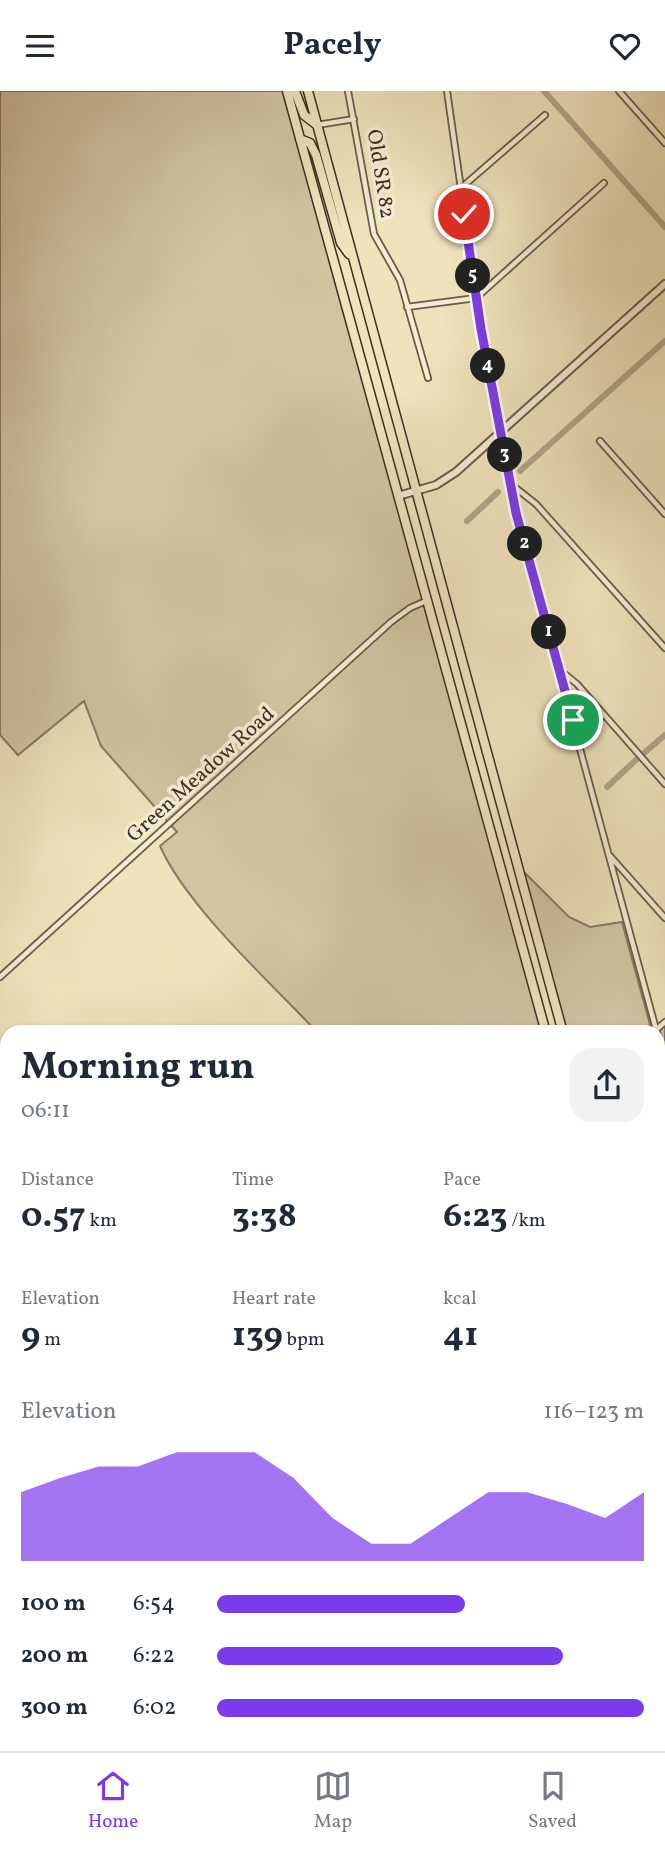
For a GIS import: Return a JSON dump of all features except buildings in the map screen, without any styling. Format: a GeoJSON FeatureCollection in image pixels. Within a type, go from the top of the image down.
{"type":"FeatureCollection","features":[{"type":"Feature","properties":{"kind":"highway"},"geometry":{"type":"LineString","coordinates":[[287,91],[544,1025]]}},
{"type":"Feature","properties":{"kind":"highway"},"geometry":{"type":"LineString","coordinates":[[295,91],[304,115],[317,125]]}},
{"type":"Feature","properties":{"kind":"highway"},"geometry":{"type":"LineString","coordinates":[[308,91],[561,1025]]}},
{"type":"Feature","properties":{"kind":"highway"},"geometry":{"type":"LineString","coordinates":[[300,139],[310,143],[316,155],[341,243],[353,259]]}},
{"type":"Feature","properties":{"kind":"street","name":"Old SR 82"},"geometry":{"type":"LineString","coordinates":[[348,91],[374,235],[400,280],[428,378]]}},
{"type":"Feature","properties":{"kind":"street"},"geometry":{"type":"LineString","coordinates":[[447,91],[476,298],[511,485],[655,1025]]}},
{"type":"Feature","properties":{"kind":"street"},"geometry":{"type":"LineString","coordinates":[[619,91],[665,143]]}},
{"type":"Feature","properties":{"kind":"street"},"geometry":{"type":"LineString","coordinates":[[461,188],[545,115]]}},
{"type":"Feature","properties":{"kind":"street"},"geometry":{"type":"LineString","coordinates":[[317,125],[354,119]]}},
{"type":"Feature","properties":{"kind":"street"},"geometry":{"type":"LineString","coordinates":[[407,307],[476,298],[604,183]]}},
{"type":"Feature","properties":{"kind":"street"},"geometry":{"type":"LineString","coordinates":[[398,496],[450,477],[665,284]]}},
{"type":"Feature","properties":{"kind":"street"},"geometry":{"type":"LineString","coordinates":[[600,441],[665,514]]}},
{"type":"Feature","properties":{"kind":"street"},"geometry":{"type":"LineString","coordinates":[[511,485],[537,504],[665,648]]}},
{"type":"Feature","properties":{"kind":"street","name":"Green Meadow Road"},"geometry":{"type":"LineString","coordinates":[[0,977],[391,622],[427,600]]}},
{"type":"Feature","properties":{"kind":"street"},"geometry":{"type":"LineString","coordinates":[[559,669],[577,684],[665,784]]}},
{"type":"Feature","properties":{"kind":"street"},"geometry":{"type":"LineString","coordinates":[[609,856],[665,918]]}},
{"type":"Feature","properties":{"kind":"shaded area"},"geometry":{"type":"Polygon","coordinates":[[[0,91],[283,91],[540,1025],[310,1025],[231,943],[189,894],[160,846],[177,832],[101,746],[84,701],[18,755],[0,735],[0,91]]]}},
{"type":"Feature","properties":{"kind":"shaded area"},"geometry":{"type":"Polygon","coordinates":[[[522,870],[569,917],[590,927],[622,922],[650,1025],[565,1025],[522,870]]]}},
{"type":"Feature","properties":{"kind":"waterway"},"geometry":{"type":"LineString","coordinates":[[544,91],[665,227]]}},
{"type":"Feature","properties":{"kind":"waterway"},"geometry":{"type":"LineString","coordinates":[[520,471],[665,341]]}},
{"type":"Feature","properties":{"kind":"waterway"},"geometry":{"type":"LineString","coordinates":[[467,521],[498,492]]}},
{"type":"Feature","properties":{"kind":"waterway"},"geometry":{"type":"LineString","coordinates":[[644,753],[665,735]]}},
{"type":"Feature","properties":{"kind":"waterway"},"geometry":{"type":"LineString","coordinates":[[607,787],[637,759]]}},
{"type":"Feature","properties":{"kind":"route"},"geometry":{"type":"LineString","coordinates":[[464,214],[481,329],[516,513],[573,720]]}}]}
